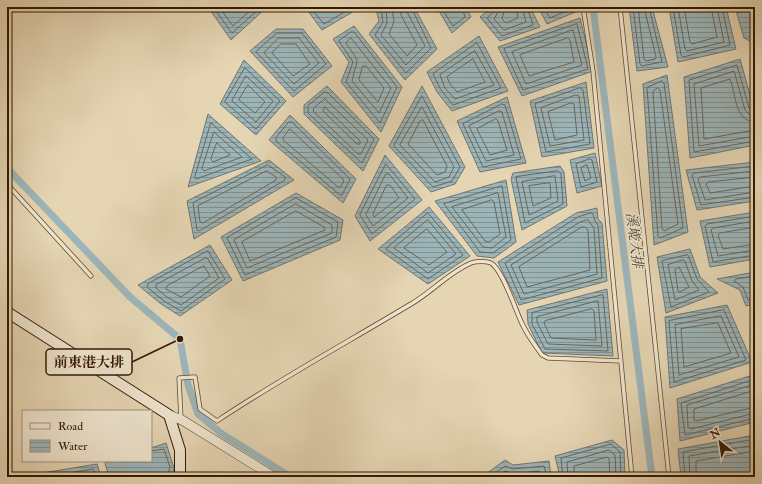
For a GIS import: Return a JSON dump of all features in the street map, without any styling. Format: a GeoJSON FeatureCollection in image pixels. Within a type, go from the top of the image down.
{"type":"FeatureCollection","features":[{"type":"Feature","properties":{"kind":"main road"},"geometry":{"type":"LineString","coordinates":[[7,312],[170,415],[180,450],[180,477]]}},
{"type":"Feature","properties":{"kind":"street"},"geometry":{"type":"LineString","coordinates":[[170,415],[182,420],[274,477]]}},
{"type":"Feature","properties":{"kind":"lane"},"geometry":{"type":"LineString","coordinates":[[583,7],[593,71],[632,477]]}},
{"type":"Feature","properties":{"kind":"lane"},"geometry":{"type":"LineString","coordinates":[[620,7],[670,477]]}},
{"type":"Feature","properties":{"kind":"lane"},"geometry":{"type":"LineString","coordinates":[[7,184],[91,276]]}},
{"type":"Feature","properties":{"kind":"lane"},"geometry":{"type":"LineString","coordinates":[[182,420],[179,378],[195,377],[200,409],[217,421],[247,401],[412,304],[451,274],[472,263],[478,262],[489,262],[497,268],[515,304],[520,320],[542,355],[548,358],[621,361]]}},
{"type":"Feature","properties":{"kind":"water"},"geometry":{"type":"Polygon","coordinates":[[[208,7],[267,7],[231,40],[208,7]]]}},
{"type":"Feature","properties":{"kind":"water"},"geometry":{"type":"Polygon","coordinates":[[[305,7],[361,7],[322,30],[305,7]]]}},
{"type":"Feature","properties":{"kind":"water"},"geometry":{"type":"Polygon","coordinates":[[[381,7],[414,7],[437,49],[405,80],[369,34],[379,21],[376,9],[381,7]]]}},
{"type":"Feature","properties":{"kind":"water"},"geometry":{"type":"Polygon","coordinates":[[[442,7],[466,7],[471,17],[452,33],[439,11],[442,7]]]}},
{"type":"Feature","properties":{"kind":"water"},"geometry":{"type":"Polygon","coordinates":[[[492,7],[530,7],[540,27],[500,41],[480,17],[492,7]]]}},
{"type":"Feature","properties":{"kind":"water"},"geometry":{"type":"Polygon","coordinates":[[[538,7],[580,7],[580,10],[547,24],[538,7]]]}},
{"type":"Feature","properties":{"kind":"water"},"geometry":{"type":"Polygon","coordinates":[[[629,7],[652,7],[668,67],[637,71],[629,7]]]}},
{"type":"Feature","properties":{"kind":"water"},"geometry":{"type":"Polygon","coordinates":[[[669,7],[726,7],[736,49],[678,62],[669,7]]]}},
{"type":"Feature","properties":{"kind":"water"},"geometry":{"type":"Polygon","coordinates":[[[735,7],[755,7],[755,41],[752,42],[744,38],[735,7]]]}},
{"type":"Feature","properties":{"kind":"water"},"geometry":{"type":"Polygon","coordinates":[[[580,18],[593,71],[522,96],[498,47],[580,18]]]}},
{"type":"Feature","properties":{"kind":"water"},"geometry":{"type":"Polygon","coordinates":[[[354,26],[402,87],[381,132],[341,82],[349,62],[333,39],[354,26]]]}},
{"type":"Feature","properties":{"kind":"water"},"geometry":{"type":"Polygon","coordinates":[[[276,29],[303,29],[332,66],[293,97],[250,51],[276,29]]]}},
{"type":"Feature","properties":{"kind":"water"},"geometry":{"type":"Polygon","coordinates":[[[479,36],[508,91],[452,111],[437,92],[427,72],[479,36]]]}},
{"type":"Feature","properties":{"kind":"water"},"geometry":{"type":"Polygon","coordinates":[[[740,59],[755,113],[755,145],[690,158],[684,77],[740,59]]]}},
{"type":"Feature","properties":{"kind":"water"},"geometry":{"type":"Polygon","coordinates":[[[244,60],[286,101],[256,135],[220,104],[244,60]]]}},
{"type":"Feature","properties":{"kind":"water"},"geometry":{"type":"Polygon","coordinates":[[[667,75],[688,232],[654,245],[643,84],[667,75]]]}},
{"type":"Feature","properties":{"kind":"water"},"geometry":{"type":"Polygon","coordinates":[[[586,82],[594,148],[542,157],[530,101],[586,82]]]}},
{"type":"Feature","properties":{"kind":"water"},"geometry":{"type":"Polygon","coordinates":[[[327,86],[379,139],[363,171],[304,114],[304,105],[327,86]]]}},
{"type":"Feature","properties":{"kind":"water"},"geometry":{"type":"Polygon","coordinates":[[[422,86],[465,167],[455,184],[431,192],[389,146],[422,86]]]}},
{"type":"Feature","properties":{"kind":"water"},"geometry":{"type":"Polygon","coordinates":[[[507,97],[526,163],[480,172],[457,121],[507,97]]]}},
{"type":"Feature","properties":{"kind":"water"},"geometry":{"type":"Polygon","coordinates":[[[208,114],[261,161],[188,187],[208,114]]]}},
{"type":"Feature","properties":{"kind":"water"},"geometry":{"type":"Polygon","coordinates":[[[290,115],[356,179],[343,203],[269,140],[290,115]]]}},
{"type":"Feature","properties":{"kind":"water"},"geometry":{"type":"Polygon","coordinates":[[[595,153],[602,186],[577,193],[570,160],[595,153]]]}},
{"type":"Feature","properties":{"kind":"water"},"geometry":{"type":"Polygon","coordinates":[[[385,155],[422,200],[370,241],[355,216],[385,155]]]}},
{"type":"Feature","properties":{"kind":"water"},"geometry":{"type":"Polygon","coordinates":[[[269,160],[294,180],[194,239],[187,201],[269,160]]]}},
{"type":"Feature","properties":{"kind":"water"},"geometry":{"type":"Polygon","coordinates":[[[755,162],[755,201],[697,210],[686,170],[755,162]]]}},
{"type":"Feature","properties":{"kind":"water"},"geometry":{"type":"Polygon","coordinates":[[[560,166],[564,172],[567,206],[522,230],[511,179],[513,173],[560,166]]]}},
{"type":"Feature","properties":{"kind":"water"},"geometry":{"type":"Polygon","coordinates":[[[506,180],[516,242],[494,258],[477,256],[435,201],[506,180]]]}},
{"type":"Feature","properties":{"kind":"water"},"geometry":{"type":"Polygon","coordinates":[[[296,193],[343,220],[340,240],[243,281],[221,237],[296,193]]]}},
{"type":"Feature","properties":{"kind":"water"},"geometry":{"type":"Polygon","coordinates":[[[429,207],[470,256],[428,284],[378,249],[429,207]]]}},
{"type":"Feature","properties":{"kind":"water"},"geometry":{"type":"Polygon","coordinates":[[[597,208],[598,219],[602,223],[607,281],[519,305],[498,262],[576,213],[597,208]]]}},
{"type":"Feature","properties":{"kind":"water"},"geometry":{"type":"Polygon","coordinates":[[[755,212],[755,259],[710,267],[700,221],[755,212]]]}},
{"type":"Feature","properties":{"kind":"water"},"geometry":{"type":"Polygon","coordinates":[[[210,245],[232,280],[180,316],[161,304],[138,285],[210,245]]]}},
{"type":"Feature","properties":{"kind":"water"},"geometry":{"type":"Polygon","coordinates":[[[690,249],[700,277],[718,293],[666,313],[657,257],[690,249]]]}},
{"type":"Feature","properties":{"kind":"water"},"geometry":{"type":"Polygon","coordinates":[[[755,272],[755,304],[746,306],[740,290],[717,279],[755,272]]]}},
{"type":"Feature","properties":{"kind":"water"},"geometry":{"type":"Polygon","coordinates":[[[607,289],[613,356],[542,353],[528,324],[527,310],[607,289]]]}},
{"type":"Feature","properties":{"kind":"water"},"geometry":{"type":"Polygon","coordinates":[[[727,305],[752,362],[670,388],[665,317],[727,305]]]}},
{"type":"Feature","properties":{"kind":"water"},"geometry":{"type":"Polygon","coordinates":[[[753,375],[755,379],[755,422],[680,441],[677,399],[753,375]]]}},
{"type":"Feature","properties":{"kind":"water"},"geometry":{"type":"Polygon","coordinates":[[[755,435],[755,477],[681,477],[678,449],[755,435]]]}},
{"type":"Feature","properties":{"kind":"water"},"geometry":{"type":"Polygon","coordinates":[[[612,440],[624,450],[625,477],[560,477],[555,456],[612,440]]]}},
{"type":"Feature","properties":{"kind":"water"},"geometry":{"type":"Polygon","coordinates":[[[166,443],[174,468],[171,477],[109,477],[105,463],[152,462],[152,448],[166,443]]]}},
{"type":"Feature","properties":{"kind":"water"},"geometry":{"type":"Polygon","coordinates":[[[505,460],[513,465],[549,461],[551,477],[487,477],[486,474],[505,460]]]}},
{"type":"Feature","properties":{"kind":"water"},"geometry":{"type":"Polygon","coordinates":[[[97,464],[101,477],[24,477],[24,476],[97,464]]]}},
{"type":"Feature","properties":{"kind":"waterway","name":"溪墘大排"},"geometry":{"type":"LineString","coordinates":[[593,7],[652,477]]}},
{"type":"Feature","properties":{"kind":"waterway"},"geometry":{"type":"LineString","coordinates":[[7,168],[130,297],[180,339],[188,385],[198,414],[222,434],[291,477]]}},
{"type":"Feature","properties":{"kind":"place","name":"前東港大排"},"geometry":{"type":"Point","coordinates":[180,339]}}]}
